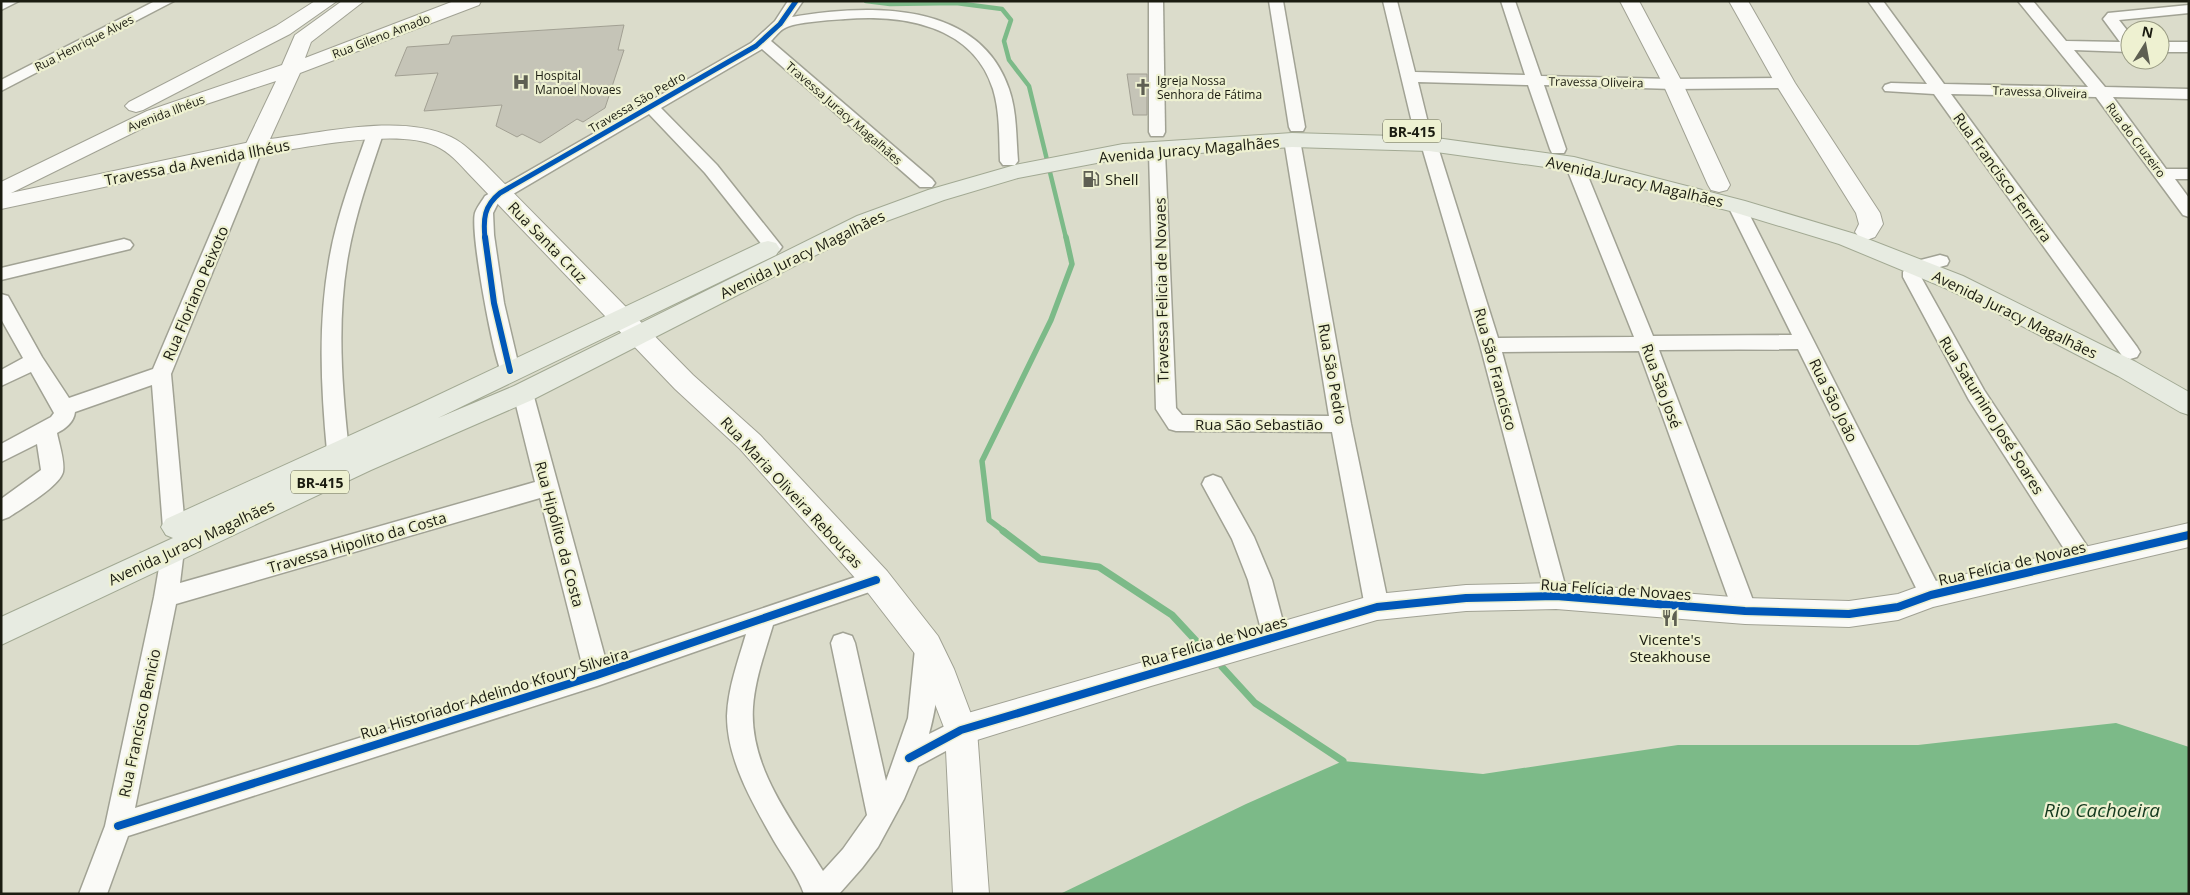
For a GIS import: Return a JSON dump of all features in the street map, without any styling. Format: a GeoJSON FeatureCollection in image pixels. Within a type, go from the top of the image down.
{"type":"FeatureCollection","features":[{"type":"Feature","properties":{"kind":"main road","name":"Avenida Ilhéus"},"geometry":{"type":"LineString","coordinates":[[1,175],[252,47],[283,30],[328,1]]}},
{"type":"Feature","properties":{"kind":"main road"},"geometry":{"type":"LineString","coordinates":[[291,70],[302,39],[355,1]]}},
{"type":"Feature","properties":{"kind":"main road","name":"Rua Gileno Amado"},"geometry":{"type":"LineString","coordinates":[[291,70],[472,1]]}},
{"type":"Feature","properties":{"kind":"main road"},"geometry":{"type":"LineString","coordinates":[[1629,1],[1673,84],[1719,185]]}},
{"type":"Feature","properties":{"kind":"main road"},"geometry":{"type":"LineString","coordinates":[[1738,1],[1785,83],[1868,213],[1872,224],[1857,236]]}},
{"type":"Feature","properties":{"kind":"main road","name":"Avenida Ilhéus"},"geometry":{"type":"LineString","coordinates":[[252,47],[277,46],[313,54],[334,55]]}},
{"type":"Feature","properties":{"kind":"main road","name":"Avenida Ilhéus"},"geometry":{"type":"LineString","coordinates":[[1,191],[154,115],[291,70]]}},
{"type":"Feature","properties":{"kind":"main road","name":"Rua Floriano Peixoto"},"geometry":{"type":"LineString","coordinates":[[255,148],[291,70]]}},
{"type":"Feature","properties":{"kind":"main road","name":"Travessa da Avenida Ilhéus"},"geometry":{"type":"LineString","coordinates":[[1,202],[255,148],[375,134],[405,132],[424,135]]}},
{"type":"Feature","properties":{"kind":"main road","name":"Avenida Juracy Magalhães"},"geometry":{"type":"LineString","coordinates":[[631,326],[773,247],[926,183],[1009,160],[1157,142],[1295,133],[1425,138],[1566,156],[1719,185],[1857,236],[1916,267],[1954,282],[1998,303],[2127,369],[2189,405]]}},
{"type":"Feature","properties":{"kind":"main road","name":"Rua Santa Cruz"},"geometry":{"type":"LineString","coordinates":[[424,135],[441,140],[454,148],[500,192],[631,326]]}},
{"type":"Feature","properties":{"kind":"main road","name":"Avenida Juracy Magalhães"},"geometry":{"type":"LineString","coordinates":[[1,612],[361,462],[631,326],[896,208],[1015,172],[1124,151],[1157,142]]}},
{"type":"Feature","properties":{"kind":"main road","name":"Avenida Juracy Magalhães"},"geometry":{"type":"LineString","coordinates":[[1566,156],[1737,206],[1857,236],[1940,261],[1997,286],[2130,352],[2189,385]]}},
{"type":"Feature","properties":{"kind":"main road","name":"Rua Maria Oliveira Rebouças"},"geometry":{"type":"LineString","coordinates":[[631,326],[684,382],[750,442],[876,580],[927,646],[942,677],[961,730],[971,894]]}},
{"type":"Feature","properties":{"kind":"main road","name":"Avenida Juracy Magalhães"},"geometry":{"type":"LineString","coordinates":[[1,632],[338,451],[426,412],[517,382]]}},
{"type":"Feature","properties":{"kind":"main road","name":"Rua Felícia de Novaes"},"geometry":{"type":"LineString","coordinates":[[961,730],[1377,607],[1466,598],[1556,596],[1745,611],[1850,614],[1898,606],[1931,595],[2189,536]]}},
{"type":"Feature","properties":{"kind":"street"},"geometry":{"type":"LineString","coordinates":[[1,6],[12,1]]}},
{"type":"Feature","properties":{"kind":"street","name":"Rua Henrique Alves"},"geometry":{"type":"LineString","coordinates":[[1,86],[167,1]]}},
{"type":"Feature","properties":{"kind":"street"},"geometry":{"type":"LineString","coordinates":[[780,24],[796,1]]}},
{"type":"Feature","properties":{"kind":"street"},"geometry":{"type":"LineString","coordinates":[[1156,1],[1157,142]]}},
{"type":"Feature","properties":{"kind":"street","name":"Rua São Pedro"},"geometry":{"type":"LineString","coordinates":[[1276,1],[1341,424],[1377,607]]}},
{"type":"Feature","properties":{"kind":"street","name":"Rua São Francisco"},"geometry":{"type":"LineString","coordinates":[[1390,1],[1425,138],[1490,345],[1556,596]]}},
{"type":"Feature","properties":{"kind":"street","name":"Rua São José"},"geometry":{"type":"LineString","coordinates":[[1508,1],[1536,81],[1566,156],[1646,343],[1745,611]]}},
{"type":"Feature","properties":{"kind":"street","name":"Rua Francisco Ferreira"},"geometry":{"type":"LineString","coordinates":[[1875,1],[2130,352]]}},
{"type":"Feature","properties":{"kind":"street","name":"Rua do Cruzeiro"},"geometry":{"type":"LineString","coordinates":[[2025,1],[2102,94],[2189,210]]}},
{"type":"Feature","properties":{"kind":"street"},"geometry":{"type":"LineString","coordinates":[[2120,33],[2110,20],[2113,16],[2189,9]]}},
{"type":"Feature","properties":{"kind":"street"},"geometry":{"type":"LineString","coordinates":[[780,24],[871,10],[917,13],[944,21],[959,30],[971,42],[988,62],[997,79],[1002,90],[1009,160]]}},
{"type":"Feature","properties":{"kind":"street","name":"Travessa São Pedro"},"geometry":{"type":"LineString","coordinates":[[500,192],[652,108],[763,42],[780,24]]}},
{"type":"Feature","properties":{"kind":"street","name":"Travessa Juracy Magalhães"},"geometry":{"type":"LineString","coordinates":[[763,42],[926,183]]}},
{"type":"Feature","properties":{"kind":"street"},"geometry":{"type":"LineString","coordinates":[[2061,45],[2120,45]]}},
{"type":"Feature","properties":{"kind":"street"},"geometry":{"type":"LineString","coordinates":[[2170,47],[2189,47]]}},
{"type":"Feature","properties":{"kind":"street","name":"Travessa Oliveira"},"geometry":{"type":"LineString","coordinates":[[1408,77],[1673,84],[1785,83]]}},
{"type":"Feature","properties":{"kind":"street","name":"Travessa Oliveira"},"geometry":{"type":"LineString","coordinates":[[1891,88],[2102,94],[2189,94]]}},
{"type":"Feature","properties":{"kind":"street"},"geometry":{"type":"LineString","coordinates":[[652,108],[711,169],[773,247]]}},
{"type":"Feature","properties":{"kind":"street"},"geometry":{"type":"LineString","coordinates":[[338,451],[331,386],[333,301],[338,260],[375,134]]}},
{"type":"Feature","properties":{"kind":"street","name":"Travessa Felicia de Novaes"},"geometry":{"type":"LineString","coordinates":[[1157,142],[1164,393],[1166,410],[1176,423]]}},
{"type":"Feature","properties":{"kind":"street","name":"Rua Floriano Peixoto"},"geometry":{"type":"LineString","coordinates":[[174,539],[161,374],[255,148]]}},
{"type":"Feature","properties":{"kind":"street"},"geometry":{"type":"LineString","coordinates":[[2162,174],[2189,174]]}},
{"type":"Feature","properties":{"kind":"street","name":"Rua Hipólito da Costa"},"geometry":{"type":"LineString","coordinates":[[500,192],[491,200],[484,213],[494,303],[548,487],[597,675]]}},
{"type":"Feature","properties":{"kind":"street","name":"Rua São João"},"geometry":{"type":"LineString","coordinates":[[1737,206],[1931,595]]}},
{"type":"Feature","properties":{"kind":"street"},"geometry":{"type":"LineString","coordinates":[[1,274],[124,245]]}},
{"type":"Feature","properties":{"kind":"street"},"geometry":{"type":"LineString","coordinates":[[1916,267],[1940,261]]}},
{"type":"Feature","properties":{"kind":"street","name":"Rua Saturnino José Soares"},"geometry":{"type":"LineString","coordinates":[[1916,267],[1912,272],[1912,277],[1976,395],[2083,559]]}},
{"type":"Feature","properties":{"kind":"street"},"geometry":{"type":"LineString","coordinates":[[1,301],[34,361],[64,408],[65,415],[62,420],[46,430],[1,454]]}},
{"type":"Feature","properties":{"kind":"street"},"geometry":{"type":"LineString","coordinates":[[1490,345],[1806,342]]}},
{"type":"Feature","properties":{"kind":"street"},"geometry":{"type":"LineString","coordinates":[[1,378],[34,361]]}},
{"type":"Feature","properties":{"kind":"street"},"geometry":{"type":"LineString","coordinates":[[64,408],[161,374]]}},
{"type":"Feature","properties":{"kind":"street","name":"Rua São Sebastião"},"geometry":{"type":"LineString","coordinates":[[1176,423],[1341,424]]}},
{"type":"Feature","properties":{"kind":"street"},"geometry":{"type":"LineString","coordinates":[[1,510],[36,487],[52,472],[46,430]]}},
{"type":"Feature","properties":{"kind":"street"},"geometry":{"type":"LineString","coordinates":[[1214,484],[1246,546],[1260,580],[1275,637]]}},
{"type":"Feature","properties":{"kind":"street","name":"Travessa Hipolito da Costa"},"geometry":{"type":"LineString","coordinates":[[166,597],[548,487]]}},
{"type":"Feature","properties":{"kind":"street","name":"Rua Francisco Benicio"},"geometry":{"type":"LineString","coordinates":[[93,894],[118,826],[166,597],[174,539]]}},
{"type":"Feature","properties":{"kind":"street","name":"Rua Historiador Adelindo Kfoury Silveira"},"geometry":{"type":"LineString","coordinates":[[118,826],[366,746],[597,675],[876,580]]}},
{"type":"Feature","properties":{"kind":"street"},"geometry":{"type":"LineString","coordinates":[[763,618],[745,681],[740,718],[744,746],[760,788],[819,893],[854,857],[881,817],[909,758],[922,716],[927,646]]}},
{"type":"Feature","properties":{"kind":"street"},"geometry":{"type":"LineString","coordinates":[[843,643],[881,817]]}},
{"type":"Feature","properties":{"kind":"street"},"geometry":{"type":"LineString","coordinates":[[909,758],[961,730]]}},
{"type":"Feature","properties":{"kind":"water","name":"Rio Cachoeira"},"geometry":{"type":"Polygon","coordinates":[[[2116,723],[2189,747],[2189,894],[1060,894],[1246,804],[1343,761],[1483,774],[1678,745],[1918,745],[2116,723]]]}},
{"type":"Feature","properties":{"kind":"building","name":"Hospital Manoel Novaes"},"geometry":{"type":"Polygon","coordinates":[[[624,25],[618,50],[624,50],[605,108],[583,122],[577,119],[540,143],[522,134],[517,137],[496,126],[502,105],[424,111],[438,73],[395,76],[407,47],[449,44],[452,36],[624,25]]]}},
{"type":"Feature","properties":{"kind":"building","name":"Igreja Nossa Senhora de Fátima"},"geometry":{"type":"Polygon","coordinates":[[[1127,74],[1147,74],[1147,115],[1133,115],[1127,74]]]}},
{"type":"Feature","properties":{"kind":"waterway"},"geometry":{"type":"LineString","coordinates":[[866,1],[890,4],[956,3],[1002,9],[1011,20],[1004,41],[1009,60],[1029,86],[1066,238]]}},
{"type":"Feature","properties":{"kind":"waterway"},"geometry":{"type":"LineString","coordinates":[[1005,532],[989,520],[982,461],[1051,320],[1072,264],[1066,237]]}},
{"type":"Feature","properties":{"kind":"waterway"},"geometry":{"type":"LineString","coordinates":[[1003,531],[1040,559],[1099,567],[1172,615],[1198,643]]}},
{"type":"Feature","properties":{"kind":"waterway"},"geometry":{"type":"LineString","coordinates":[[1222,667],[1255,703],[1343,761]]}},
{"type":"Feature","properties":{"kind":"cycle path"},"geometry":{"type":"LineString","coordinates":[[510,371],[494,303],[485,235],[484,213],[491,200],[500,193],[756,46],[780,24],[796,1]]}},
{"type":"Feature","properties":{"kind":"cycle path"},"geometry":{"type":"LineString","coordinates":[[909,758],[961,730],[1151,672],[1377,607],[1466,598],[1556,596],[1745,611],[1849,614],[1898,607],[1931,595],[2189,535]]}},
{"type":"Feature","properties":{"kind":"cycle path"},"geometry":{"type":"LineString","coordinates":[[118,826],[366,746],[597,675],[876,580]]}},
{"type":"Feature","properties":{"kind":"place","name":"Hospital Manoel Novaes"},"geometry":{"type":"Point","coordinates":[521,82]}},
{"type":"Feature","properties":{"kind":"place","name":"Igreja Nossa Senhora de Fátima"},"geometry":{"type":"Point","coordinates":[1143,87]}},
{"type":"Feature","properties":{"kind":"place","name":"Shell"},"geometry":{"type":"Point","coordinates":[1091,179]}},
{"type":"Feature","properties":{"kind":"place","name":"Vicente's Steakhouse"},"geometry":{"type":"Point","coordinates":[1670,618]}}]}
